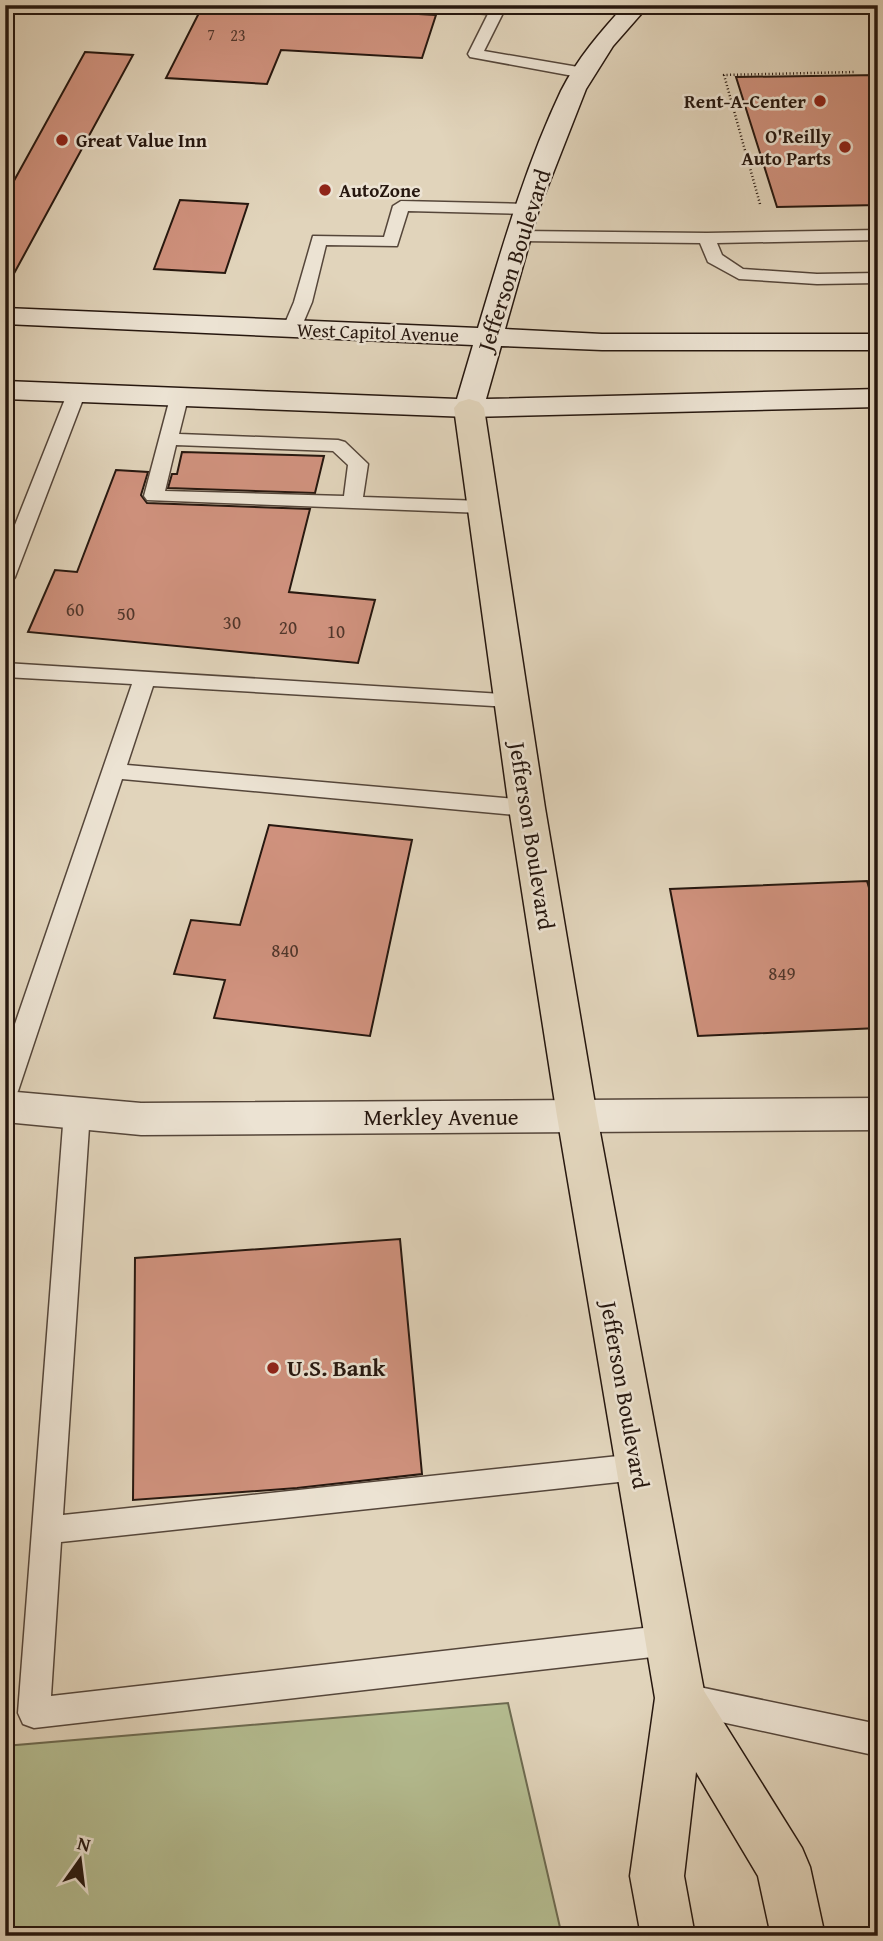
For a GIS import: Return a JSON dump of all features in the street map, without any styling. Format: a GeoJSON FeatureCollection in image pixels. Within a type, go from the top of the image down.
{"type":"FeatureCollection","features":[{"type":"Feature","properties":{"kind":"main road","name":"Jefferson Boulevard"},"geometry":{"type":"LineString","coordinates":[[638,5],[604,42],[573,89],[526,209],[469,408],[527,808],[577,1116],[680,1698],[657,1876],[668,1936]]}},
{"type":"Feature","properties":{"kind":"main road","name":"West Capitol Avenue"},"geometry":{"type":"LineString","coordinates":[[5,316],[602,342],[878,342]]}},
{"type":"Feature","properties":{"kind":"main road"},"geometry":{"type":"LineString","coordinates":[[5,390],[469,408],[878,398]]}},
{"type":"Feature","properties":{"kind":"main road","name":"Merkley Avenue"},"geometry":{"type":"LineString","coordinates":[[5,1106],[141,1119],[878,1114]]}},
{"type":"Feature","properties":{"kind":"main road","name":"Jefferson Boulevard"},"geometry":{"type":"LineString","coordinates":[[680,1698],[783,1867],[798,1936]]}},
{"type":"Feature","properties":{"kind":"main road"},"geometry":{"type":"LineString","coordinates":[[783,1867],[820,1936]]}},
{"type":"Feature","properties":{"kind":"lane"},"geometry":{"type":"LineString","coordinates":[[415,5],[498,8],[475,54],[584,73]]}},
{"type":"Feature","properties":{"kind":"lane"},"geometry":{"type":"LineString","coordinates":[[292,328],[303,302],[319,240],[391,242],[401,206],[526,209]]}},
{"type":"Feature","properties":{"kind":"lane"},"geometry":{"type":"LineString","coordinates":[[519,236],[707,238],[878,235]]}},
{"type":"Feature","properties":{"kind":"lane"},"geometry":{"type":"LineString","coordinates":[[707,238],[714,258],[739,274],[817,279],[878,278]]}},
{"type":"Feature","properties":{"kind":"lane"},"geometry":{"type":"LineString","coordinates":[[5,577],[76,394]]}},
{"type":"Feature","properties":{"kind":"lane"},"geometry":{"type":"LineString","coordinates":[[179,398],[154,496],[218,488],[286,490],[353,502],[483,507]]}},
{"type":"Feature","properties":{"kind":"lane"},"geometry":{"type":"LineString","coordinates":[[169,439],[226,447],[293,450],[338,446],[358,464],[353,502]]}},
{"type":"Feature","properties":{"kind":"lane"},"geometry":{"type":"LineString","coordinates":[[5,670],[511,699]]}},
{"type":"Feature","properties":{"kind":"lane"},"geometry":{"type":"LineString","coordinates":[[5,1091],[145,678]]}},
{"type":"Feature","properties":{"kind":"lane"},"geometry":{"type":"LineString","coordinates":[[113,771],[527,808]]}},
{"type":"Feature","properties":{"kind":"lane"},"geometry":{"type":"LineString","coordinates":[[77,1112],[34,1713],[670,1640]]}},
{"type":"Feature","properties":{"kind":"lane"},"geometry":{"type":"LineString","coordinates":[[47,1530],[637,1467]]}},
{"type":"Feature","properties":{"kind":"lane"},"geometry":{"type":"LineString","coordinates":[[680,1698],[878,1740]]}},
{"type":"Feature","properties":{"kind":"path"},"geometry":{"type":"LineString","coordinates":[[762,211],[724,75],[855,72]]}},
{"type":"Feature","properties":{"kind":"green space"},"geometry":{"type":"Polygon","coordinates":[[[508,1703],[562,1936],[5,1936],[5,1746],[508,1703]]]}},
{"type":"Feature","properties":{"kind":"building"},"geometry":{"type":"Polygon","coordinates":[[[203,5],[260,5],[436,15],[422,58],[281,50],[267,84],[166,78],[203,5]]]}},
{"type":"Feature","properties":{"kind":"building","name":"Great Value Inn"},"geometry":{"type":"Polygon","coordinates":[[[85,52],[133,55],[5,290],[5,197],[85,52]]]}},
{"type":"Feature","properties":{"kind":"building"},"geometry":{"type":"Polygon","coordinates":[[[878,75],[878,205],[777,207],[736,77],[878,75]]]}},
{"type":"Feature","properties":{"kind":"building"},"geometry":{"type":"Polygon","coordinates":[[[180,200],[248,204],[225,273],[154,269],[180,200]]]}},
{"type":"Feature","properties":{"kind":"building"},"geometry":{"type":"Polygon","coordinates":[[[182,452],[324,456],[315,493],[168,488],[172,474],[177,474],[182,452]]]}},
{"type":"Feature","properties":{"kind":"building"},"geometry":{"type":"Polygon","coordinates":[[[116,470],[148,472],[141,495],[147,503],[310,509],[289,592],[375,600],[358,663],[28,632],[55,570],[77,572],[116,470]]]}},
{"type":"Feature","properties":{"kind":"building"},"geometry":{"type":"Polygon","coordinates":[[[269,825],[412,840],[370,1036],[214,1018],[225,980],[174,974],[191,920],[240,925],[269,825]]]}},
{"type":"Feature","properties":{"kind":"building"},"geometry":{"type":"Polygon","coordinates":[[[867,881],[878,918],[878,1028],[698,1036],[670,889],[867,881]]]}},
{"type":"Feature","properties":{"kind":"building","name":"U.S. Bank"},"geometry":{"type":"Polygon","coordinates":[[[400,1239],[422,1474],[297,1488],[133,1500],[135,1258],[400,1239]]]}},
{"type":"Feature","properties":{"kind":"place","name":"Rent-A-Center"},"geometry":{"type":"Point","coordinates":[820,101]}},
{"type":"Feature","properties":{"kind":"place","name":"Great Value Inn"},"geometry":{"type":"Point","coordinates":[62,140]}},
{"type":"Feature","properties":{"kind":"place","name":"O'Reilly Auto Parts"},"geometry":{"type":"Point","coordinates":[845,147]}},
{"type":"Feature","properties":{"kind":"place","name":"AutoZone"},"geometry":{"type":"Point","coordinates":[325,190]}},
{"type":"Feature","properties":{"kind":"place","name":"U.S. Bank"},"geometry":{"type":"Point","coordinates":[273,1368]}}]}
